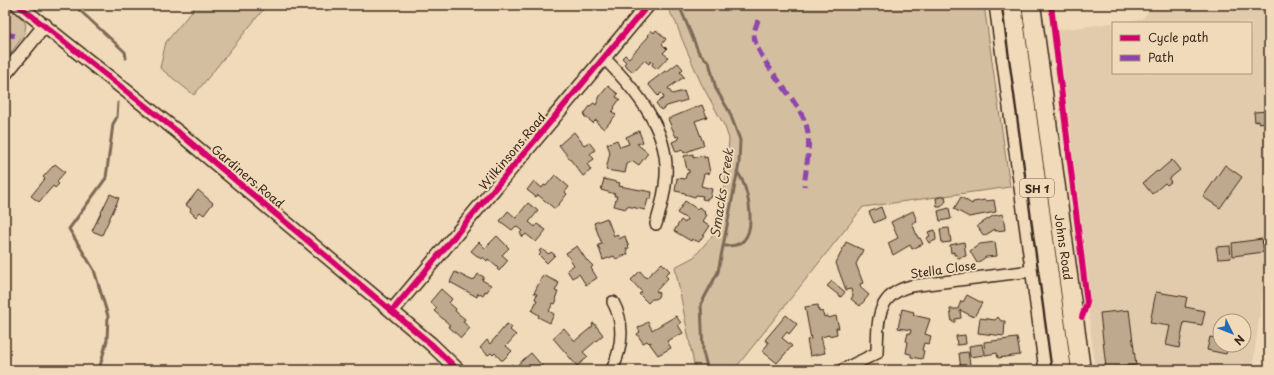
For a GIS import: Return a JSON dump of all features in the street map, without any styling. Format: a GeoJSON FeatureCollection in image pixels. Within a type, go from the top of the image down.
{"type":"FeatureCollection","features":[{"type":"Feature","properties":{"kind":"highway","name":"Johns Road"},"geometry":{"type":"LineString","coordinates":[[1012,5],[1062,370]]}},
{"type":"Feature","properties":{"kind":"highway","name":"Johns Road"},"geometry":{"type":"LineString","coordinates":[[1031,5],[1081,370]]}},
{"type":"Feature","properties":{"kind":"highway","name":"SH 1"},"geometry":{"type":"LineString","coordinates":[[1044,5],[1063,180],[1088,370]]}},
{"type":"Feature","properties":{"kind":"street","name":"Gardiners Road"},"geometry":{"type":"LineString","coordinates":[[18,5],[184,137],[431,344],[458,370]]}},
{"type":"Feature","properties":{"kind":"street","name":"Wilkinsons Road"},"geometry":{"type":"LineString","coordinates":[[392,311],[648,5]]}},
{"type":"Feature","properties":{"kind":"street"},"geometry":{"type":"LineString","coordinates":[[995,5],[1045,370]]}},
{"type":"Feature","properties":{"kind":"street"},"geometry":{"type":"LineString","coordinates":[[5,74],[44,26]]}},
{"type":"Feature","properties":{"kind":"street"},"geometry":{"type":"LineString","coordinates":[[604,58],[646,109],[662,140],[666,162],[666,175],[663,196],[656,224]]}},
{"type":"Feature","properties":{"kind":"street","name":"Stella Close"},"geometry":{"type":"LineString","coordinates":[[842,370],[877,353],[880,313],[888,297],[895,292],[911,286],[1031,270]]}},
{"type":"Feature","properties":{"kind":"street"},"geometry":{"type":"LineString","coordinates":[[612,370],[619,350],[621,334],[620,316],[613,302]]}},
{"type":"Feature","properties":{"kind":"shaded area"},"geometry":{"type":"Polygon","coordinates":[[[5,5],[24,20],[26,26],[24,35],[5,61],[5,5]]]}},
{"type":"Feature","properties":{"kind":"shaded area"},"geometry":{"type":"Polygon","coordinates":[[[197,5],[267,5],[194,95],[160,68],[166,42],[197,5]]]}},
{"type":"Feature","properties":{"kind":"shaded area"},"geometry":{"type":"Polygon","coordinates":[[[666,5],[984,5],[1010,187],[863,207],[734,370],[695,370],[675,267],[694,257],[712,236],[726,176],[729,139],[725,127],[701,83],[676,23],[666,5]]]}},
{"type":"Feature","properties":{"kind":"shaded area"},"geometry":{"type":"Polygon","coordinates":[[[998,5],[1004,5],[1054,370],[1048,370],[998,5]]]}},
{"type":"Feature","properties":{"kind":"shaded area"},"geometry":{"type":"Polygon","coordinates":[[[1152,5],[1269,5],[1269,258],[1267,258],[1253,365],[1215,370],[1095,370],[1058,30],[1112,23],[1112,74],[1252,74],[1252,22],[1119,22],[1142,19],[1152,5]]]}},
{"type":"Feature","properties":{"kind":"building"},"geometry":{"type":"Polygon","coordinates":[[[651,30],[654,33],[656,30],[666,39],[662,44],[667,49],[663,53],[668,57],[657,69],[652,65],[653,63],[651,61],[649,64],[644,60],[633,72],[624,64],[626,62],[622,58],[625,55],[629,58],[649,36],[648,35],[651,30]]]}},
{"type":"Feature","properties":{"kind":"building"},"geometry":{"type":"Polygon","coordinates":[[[678,63],[683,69],[680,72],[684,77],[668,88],[672,94],[684,91],[687,100],[667,106],[661,110],[656,103],[664,98],[663,95],[661,93],[658,96],[648,84],[678,63]]]}},
{"type":"Feature","properties":{"kind":"building"},"geometry":{"type":"Polygon","coordinates":[[[608,86],[618,94],[616,97],[620,99],[612,112],[616,115],[604,129],[597,123],[598,121],[596,120],[593,123],[584,116],[584,114],[591,105],[594,103],[596,105],[600,96],[608,86]]]}},
{"type":"Feature","properties":{"kind":"building"},"geometry":{"type":"Polygon","coordinates":[[[702,105],[707,117],[695,121],[704,145],[684,153],[683,150],[676,152],[672,142],[679,139],[678,136],[676,137],[668,119],[702,105]]]}},
{"type":"Feature","properties":{"kind":"building"},"geometry":{"type":"Polygon","coordinates":[[[1269,111],[1269,121],[1258,123],[1258,121],[1255,122],[1254,112],[1269,111]]]}},
{"type":"Feature","properties":{"kind":"building"},"geometry":{"type":"Polygon","coordinates":[[[639,131],[643,142],[637,144],[648,153],[639,165],[633,161],[627,164],[625,173],[606,170],[610,152],[607,144],[617,140],[620,147],[629,144],[626,137],[639,131]]]}},
{"type":"Feature","properties":{"kind":"building"},"geometry":{"type":"Polygon","coordinates":[[[574,132],[584,145],[589,142],[595,150],[590,154],[594,159],[587,164],[591,170],[583,176],[559,145],[574,132]]]}},
{"type":"Feature","properties":{"kind":"building"},"geometry":{"type":"Polygon","coordinates":[[[693,154],[693,158],[704,155],[704,158],[707,157],[710,173],[704,174],[701,186],[712,189],[710,198],[707,198],[707,200],[702,199],[703,196],[696,195],[695,197],[675,191],[677,178],[685,179],[687,173],[689,173],[684,156],[693,154]]]}},
{"type":"Feature","properties":{"kind":"building"},"geometry":{"type":"Polygon","coordinates":[[[1172,160],[1180,170],[1169,179],[1171,182],[1167,185],[1165,183],[1152,194],[1143,183],[1172,160]]]}},
{"type":"Feature","properties":{"kind":"building"},"geometry":{"type":"Polygon","coordinates":[[[55,164],[65,172],[57,182],[59,184],[55,188],[53,186],[39,202],[31,196],[45,179],[43,177],[55,164]]]}},
{"type":"Feature","properties":{"kind":"building"},"geometry":{"type":"Polygon","coordinates":[[[1225,165],[1242,177],[1220,208],[1203,197],[1225,165]]]}},
{"type":"Feature","properties":{"kind":"building"},"geometry":{"type":"Polygon","coordinates":[[[555,175],[569,187],[565,192],[567,194],[555,209],[538,195],[536,197],[527,190],[534,181],[542,188],[544,185],[546,186],[555,175]]]}},
{"type":"Feature","properties":{"kind":"building"},"geometry":{"type":"Polygon","coordinates":[[[604,179],[620,183],[619,186],[652,192],[651,199],[648,199],[645,210],[627,206],[626,209],[614,206],[617,196],[601,190],[604,179]]]}},
{"type":"Feature","properties":{"kind":"building"},"geometry":{"type":"Polygon","coordinates":[[[198,190],[213,203],[204,215],[200,212],[196,217],[190,211],[191,209],[186,205],[198,190]]]}},
{"type":"Feature","properties":{"kind":"building"},"geometry":{"type":"Polygon","coordinates":[[[110,194],[119,198],[102,235],[92,231],[110,194]]]}},
{"type":"Feature","properties":{"kind":"building"},"geometry":{"type":"Polygon","coordinates":[[[945,196],[946,201],[941,207],[937,207],[936,198],[945,196]]]}},
{"type":"Feature","properties":{"kind":"building"},"geometry":{"type":"Polygon","coordinates":[[[961,197],[972,204],[973,202],[994,200],[996,212],[969,217],[954,209],[961,197]]]}},
{"type":"Feature","properties":{"kind":"building"},"geometry":{"type":"Polygon","coordinates":[[[685,201],[697,209],[699,207],[705,211],[704,214],[707,215],[703,221],[710,226],[699,242],[692,239],[691,241],[674,231],[681,220],[685,223],[687,219],[677,213],[685,201]]]}},
{"type":"Feature","properties":{"kind":"building"},"geometry":{"type":"Polygon","coordinates":[[[528,203],[538,211],[529,222],[535,227],[537,224],[546,230],[536,242],[526,234],[523,237],[520,233],[522,231],[516,226],[512,230],[500,221],[508,211],[516,218],[528,203]]]}},
{"type":"Feature","properties":{"kind":"building"},"geometry":{"type":"Polygon","coordinates":[[[881,207],[885,218],[874,223],[869,212],[881,207]]]}},
{"type":"Feature","properties":{"kind":"building"},"geometry":{"type":"Polygon","coordinates":[[[949,208],[951,219],[940,221],[938,211],[949,208]]]}},
{"type":"Feature","properties":{"kind":"building"},"geometry":{"type":"Polygon","coordinates":[[[913,211],[917,221],[912,223],[918,238],[920,238],[923,244],[912,249],[910,245],[893,255],[888,243],[898,238],[891,222],[913,211]]]}},
{"type":"Feature","properties":{"kind":"building"},"geometry":{"type":"Polygon","coordinates":[[[1003,214],[1005,230],[995,231],[995,229],[984,236],[977,226],[993,216],[1003,214]]]}},
{"type":"Feature","properties":{"kind":"building"},"geometry":{"type":"Polygon","coordinates":[[[607,218],[614,236],[617,234],[619,239],[625,236],[629,248],[626,249],[628,254],[616,259],[614,256],[603,260],[598,245],[602,244],[594,223],[607,218]]]}},
{"type":"Feature","properties":{"kind":"building"},"geometry":{"type":"Polygon","coordinates":[[[949,228],[951,242],[942,243],[940,229],[949,228]]]}},
{"type":"Feature","properties":{"kind":"building"},"geometry":{"type":"Polygon","coordinates":[[[935,230],[936,240],[929,243],[926,238],[930,236],[928,232],[935,230]]]}},
{"type":"Feature","properties":{"kind":"building"},"geometry":{"type":"Polygon","coordinates":[[[497,236],[509,248],[502,255],[508,260],[499,271],[497,269],[498,268],[488,259],[487,261],[483,257],[481,259],[471,251],[479,242],[485,248],[497,236]]]}},
{"type":"Feature","properties":{"kind":"building"},"geometry":{"type":"Polygon","coordinates":[[[1262,239],[1264,252],[1233,256],[1232,243],[1262,239]]]}},
{"type":"Feature","properties":{"kind":"building"},"geometry":{"type":"Polygon","coordinates":[[[846,242],[863,250],[856,264],[863,283],[860,284],[861,288],[869,295],[860,306],[851,299],[853,296],[851,289],[846,290],[836,263],[846,242]]]}},
{"type":"Feature","properties":{"kind":"building"},"geometry":{"type":"Polygon","coordinates":[[[964,242],[966,256],[958,258],[957,255],[954,255],[954,252],[951,253],[950,245],[964,242]]]}},
{"type":"Feature","properties":{"kind":"building"},"geometry":{"type":"Polygon","coordinates":[[[995,242],[997,256],[986,257],[977,263],[970,251],[980,244],[995,242]]]}},
{"type":"Feature","properties":{"kind":"building"},"geometry":{"type":"Polygon","coordinates":[[[577,246],[587,261],[593,266],[591,268],[597,278],[586,285],[579,274],[572,278],[567,270],[574,265],[566,253],[577,246]]]}},
{"type":"Feature","properties":{"kind":"building"},"geometry":{"type":"Polygon","coordinates":[[[1230,246],[1231,258],[1218,259],[1216,247],[1230,246]]]}},
{"type":"Feature","properties":{"kind":"building"},"geometry":{"type":"Polygon","coordinates":[[[541,249],[549,254],[551,252],[555,255],[547,263],[539,255],[541,253],[539,251],[541,249]]]}},
{"type":"Feature","properties":{"kind":"building"},"geometry":{"type":"Polygon","coordinates":[[[662,263],[670,271],[665,275],[668,278],[656,291],[659,293],[658,297],[652,299],[648,303],[639,294],[642,292],[631,280],[640,271],[646,278],[662,263]]]}},
{"type":"Feature","properties":{"kind":"building"},"geometry":{"type":"Polygon","coordinates":[[[455,272],[471,280],[475,279],[478,274],[484,277],[482,280],[491,285],[487,292],[485,291],[483,296],[478,293],[477,297],[450,282],[455,272]]]}},
{"type":"Feature","properties":{"kind":"building"},"geometry":{"type":"Polygon","coordinates":[[[543,275],[559,283],[555,291],[558,292],[555,299],[557,300],[555,304],[553,303],[549,311],[554,314],[550,323],[538,317],[539,315],[532,311],[537,300],[535,299],[537,294],[534,293],[543,275]]]}},
{"type":"Feature","properties":{"kind":"building"},"geometry":{"type":"Polygon","coordinates":[[[832,281],[845,292],[841,297],[827,286],[832,281]]]}},
{"type":"Feature","properties":{"kind":"building"},"geometry":{"type":"Polygon","coordinates":[[[441,289],[452,299],[449,303],[456,309],[455,311],[465,319],[463,322],[470,328],[461,338],[448,326],[450,325],[434,311],[437,308],[430,302],[441,289]]]}},
{"type":"Feature","properties":{"kind":"building"},"geometry":{"type":"Polygon","coordinates":[[[1156,292],[1187,297],[1185,307],[1205,311],[1202,325],[1184,322],[1179,348],[1166,345],[1170,326],[1150,323],[1156,292]]]}},
{"type":"Feature","properties":{"kind":"building"},"geometry":{"type":"Polygon","coordinates":[[[967,295],[982,303],[974,317],[960,310],[961,318],[955,319],[955,322],[952,322],[950,309],[958,309],[961,301],[963,302],[967,295]]]}},
{"type":"Feature","properties":{"kind":"building"},"geometry":{"type":"Polygon","coordinates":[[[818,305],[819,312],[822,311],[824,317],[828,316],[828,318],[836,316],[839,328],[836,328],[837,334],[821,337],[825,353],[810,356],[807,340],[811,339],[805,307],[818,305]]]}},
{"type":"Feature","properties":{"kind":"building"},"geometry":{"type":"Polygon","coordinates":[[[902,309],[914,312],[913,315],[930,319],[925,334],[931,336],[929,344],[924,343],[922,359],[911,357],[911,354],[906,353],[908,342],[906,341],[908,333],[910,334],[911,330],[898,328],[902,309]]]}},
{"type":"Feature","properties":{"kind":"building"},"geometry":{"type":"Polygon","coordinates":[[[1129,310],[1136,365],[1106,368],[1100,313],[1129,310]]]}},
{"type":"Feature","properties":{"kind":"building"},"geometry":{"type":"Polygon","coordinates":[[[786,315],[797,324],[789,334],[787,332],[782,338],[792,346],[777,363],[762,351],[768,344],[765,340],[786,315]]]}},
{"type":"Feature","properties":{"kind":"building"},"geometry":{"type":"Polygon","coordinates":[[[676,316],[681,323],[678,325],[683,333],[667,341],[671,348],[658,355],[650,344],[651,342],[649,343],[647,341],[643,343],[637,334],[640,332],[638,328],[648,322],[652,330],[676,316]]]}},
{"type":"Feature","properties":{"kind":"building"},"geometry":{"type":"Polygon","coordinates":[[[998,317],[1001,321],[1005,321],[1004,336],[978,333],[980,318],[995,320],[998,317]]]}},
{"type":"Feature","properties":{"kind":"building"},"geometry":{"type":"Polygon","coordinates":[[[594,323],[603,335],[583,352],[588,357],[577,366],[553,338],[564,328],[574,340],[576,340],[593,326],[592,324],[594,323]]]}},
{"type":"Feature","properties":{"kind":"building"},"geometry":{"type":"Polygon","coordinates":[[[507,324],[512,327],[510,330],[516,335],[506,346],[512,351],[503,360],[501,360],[495,353],[493,355],[491,353],[488,355],[480,348],[487,340],[490,344],[507,324]]]}},
{"type":"Feature","properties":{"kind":"building"},"geometry":{"type":"Polygon","coordinates":[[[965,335],[966,344],[957,345],[956,336],[965,335]]]}},
{"type":"Feature","properties":{"kind":"building"},"geometry":{"type":"Polygon","coordinates":[[[1210,337],[1212,337],[1212,351],[1207,350],[1210,337]]]}},
{"type":"Feature","properties":{"kind":"building"},"geometry":{"type":"Polygon","coordinates":[[[1017,338],[1020,355],[998,358],[997,353],[985,355],[984,342],[1017,338]]]}},
{"type":"Feature","properties":{"kind":"building"},"geometry":{"type":"Polygon","coordinates":[[[982,344],[984,355],[970,357],[969,346],[982,344]]]}},
{"type":"Feature","properties":{"kind":"building"},"geometry":{"type":"Polygon","coordinates":[[[968,352],[971,370],[961,370],[959,353],[968,352]]]}},
{"type":"Feature","properties":{"kind":"building"},"geometry":{"type":"Polygon","coordinates":[[[531,353],[544,368],[542,370],[505,370],[512,364],[515,367],[531,353]]]}},
{"type":"Feature","properties":{"kind":"waterway"},"geometry":{"type":"LineString","coordinates":[[74,5],[125,52],[126,58]]}},
{"type":"Feature","properties":{"kind":"waterway","name":"Smacks Creek"},"geometry":{"type":"LineString","coordinates":[[679,5],[699,53],[709,62],[716,89],[729,111],[740,140],[739,164],[718,272],[701,304],[703,352],[708,370]]}},
{"type":"Feature","properties":{"kind":"waterway"},"geometry":{"type":"LineString","coordinates":[[99,370],[107,340],[108,316],[94,270],[69,229],[106,178],[113,124],[117,117],[118,103]]}},
{"type":"Feature","properties":{"kind":"waterway"},"geometry":{"type":"LineString","coordinates":[[723,246],[735,245],[742,242],[748,234],[750,226],[747,195],[741,178],[737,172]]}},
{"type":"Feature","properties":{"kind":"marked path"},"geometry":{"type":"LineString","coordinates":[[758,20],[754,32],[755,42],[768,66],[803,117],[807,128],[808,149],[804,186]]}},
{"type":"Feature","properties":{"kind":"marked path"},"geometry":{"type":"LineString","coordinates":[[5,34],[16,36]]}},
{"type":"Feature","properties":{"kind":"cycle path"},"geometry":{"type":"LineString","coordinates":[[18,5],[178,132],[431,344],[458,370]]}},
{"type":"Feature","properties":{"kind":"cycle path"},"geometry":{"type":"LineString","coordinates":[[392,311],[648,5]]}},
{"type":"Feature","properties":{"kind":"cycle path"},"geometry":{"type":"LineString","coordinates":[[1051,5],[1087,303],[1082,317]]}}]}
